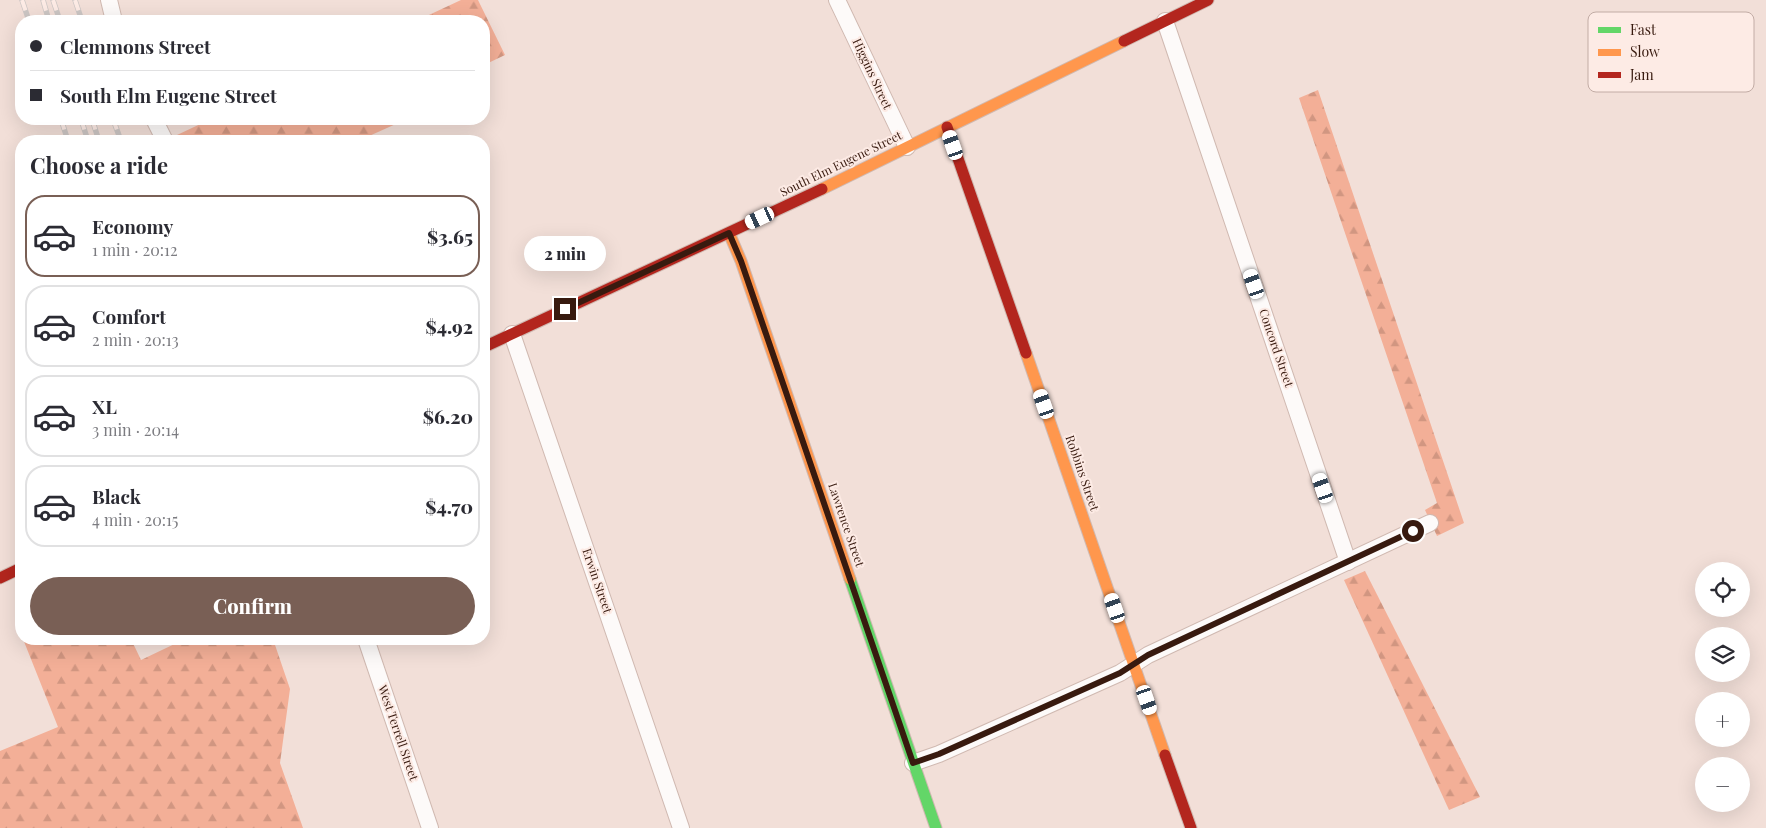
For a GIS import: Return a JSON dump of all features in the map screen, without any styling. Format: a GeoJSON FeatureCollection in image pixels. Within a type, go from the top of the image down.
{"type":"FeatureCollection","features":[{"type":"Feature","properties":{"kind":"street"},"geometry":{"type":"LineString","coordinates":[[109,0],[113,15]]}},
{"type":"Feature","properties":{"kind":"street","name":"Higgins Street"},"geometry":{"type":"LineString","coordinates":[[837,0],[906,147]]}},
{"type":"Feature","properties":{"kind":"street","name":"South Elm Eugene Street"},"geometry":{"type":"LineString","coordinates":[[490,344],[729,233],[1208,0]]}},
{"type":"Feature","properties":{"kind":"street","name":"Concord Street"},"geometry":{"type":"LineString","coordinates":[[1165,21],[1348,562]]}},
{"type":"Feature","properties":{"kind":"street","name":"Robbins Street"},"geometry":{"type":"LineString","coordinates":[[947,127],[1191,828]]}},
{"type":"Feature","properties":{"kind":"street","name":"Lawrence Street"},"geometry":{"type":"LineString","coordinates":[[729,233],[744,270],[936,828]]}},
{"type":"Feature","properties":{"kind":"street","name":"Erwin Street"},"geometry":{"type":"LineString","coordinates":[[512,334],[681,828]]}},
{"type":"Feature","properties":{"kind":"street"},"geometry":{"type":"LineString","coordinates":[[913,763],[939,754],[1120,673],[1148,655],[1430,523]]}},
{"type":"Feature","properties":{"kind":"street"},"geometry":{"type":"LineString","coordinates":[[0,578],[15,571]]}},
{"type":"Feature","properties":{"kind":"street","name":"West Terrell Street"},"geometry":{"type":"LineString","coordinates":[[368,645],[430,828]]}},
{"type":"Feature","properties":{"kind":"green space"},"geometry":{"type":"Polygon","coordinates":[[[461,0],[478,0],[485,15],[429,15],[461,0]]]}},
{"type":"Feature","properties":{"kind":"green space"},"geometry":{"type":"Polygon","coordinates":[[[490,24],[505,55],[490,62],[490,24]]]}},
{"type":"Feature","properties":{"kind":"green space"},"geometry":{"type":"Polygon","coordinates":[[[1318,90],[1464,523],[1437,536],[1425,510],[1437,503],[1299,98],[1318,90]]]}},
{"type":"Feature","properties":{"kind":"green space"},"geometry":{"type":"Polygon","coordinates":[[[198,125],[394,125],[371,135],[177,135],[198,125]]]}},
{"type":"Feature","properties":{"kind":"green space"},"geometry":{"type":"Polygon","coordinates":[[[1365,571],[1480,797],[1449,810],[1344,580],[1365,571]]]}},
{"type":"Feature","properties":{"kind":"green space"},"geometry":{"type":"Polygon","coordinates":[[[25,645],[134,645],[141,660],[172,645],[275,645],[290,689],[280,763],[303,828],[0,828],[0,751],[58,727],[25,645]]]}},
{"type":"Feature","properties":{"kind":"railway"},"geometry":{"type":"LineString","coordinates":[[22,0],[27,15]]}},
{"type":"Feature","properties":{"kind":"railway"},"geometry":{"type":"LineString","coordinates":[[43,0],[47,15]]}},
{"type":"Feature","properties":{"kind":"railway"},"geometry":{"type":"LineString","coordinates":[[53,0],[58,15]]}},
{"type":"Feature","properties":{"kind":"railway"},"geometry":{"type":"LineString","coordinates":[[75,0],[80,15]]}},
{"type":"Feature","properties":{"kind":"railway"},"geometry":{"type":"LineString","coordinates":[[63,125],[66,135]]}},
{"type":"Feature","properties":{"kind":"railway"},"geometry":{"type":"LineString","coordinates":[[83,125],[86,135]]}},
{"type":"Feature","properties":{"kind":"railway"},"geometry":{"type":"LineString","coordinates":[[94,125],[97,135]]}},
{"type":"Feature","properties":{"kind":"railway"},"geometry":{"type":"LineString","coordinates":[[115,125],[119,135]]}},
{"type":"Feature","properties":{"kind":"traffic: fast"},"geometry":{"type":"LineString","coordinates":[[850,579],[936,828]]}},
{"type":"Feature","properties":{"kind":"traffic: slow"},"geometry":{"type":"LineString","coordinates":[[822,189],[1124,41]]}},
{"type":"Feature","properties":{"kind":"traffic: slow"},"geometry":{"type":"LineString","coordinates":[[729,233],[741,261],[850,579]]}},
{"type":"Feature","properties":{"kind":"traffic: slow"},"geometry":{"type":"LineString","coordinates":[[1026,353],[1165,755]]}},
{"type":"Feature","properties":{"kind":"traffic: jam"},"geometry":{"type":"LineString","coordinates":[[1124,41],[1208,0]]}},
{"type":"Feature","properties":{"kind":"traffic: jam"},"geometry":{"type":"LineString","coordinates":[[947,127],[1026,353]]}},
{"type":"Feature","properties":{"kind":"traffic: jam"},"geometry":{"type":"LineString","coordinates":[[490,344],[822,189]]}},
{"type":"Feature","properties":{"kind":"traffic: jam"},"geometry":{"type":"LineString","coordinates":[[0,578],[15,571]]}},
{"type":"Feature","properties":{"kind":"traffic: jam"},"geometry":{"type":"LineString","coordinates":[[1165,755],[1191,828]]}},
{"type":"Feature","properties":{"kind":"route"},"geometry":{"type":"LineString","coordinates":[[565,309],[729,233],[741,261],[913,763],[939,754],[1120,673],[1148,655],[1413,531]]}}]}
